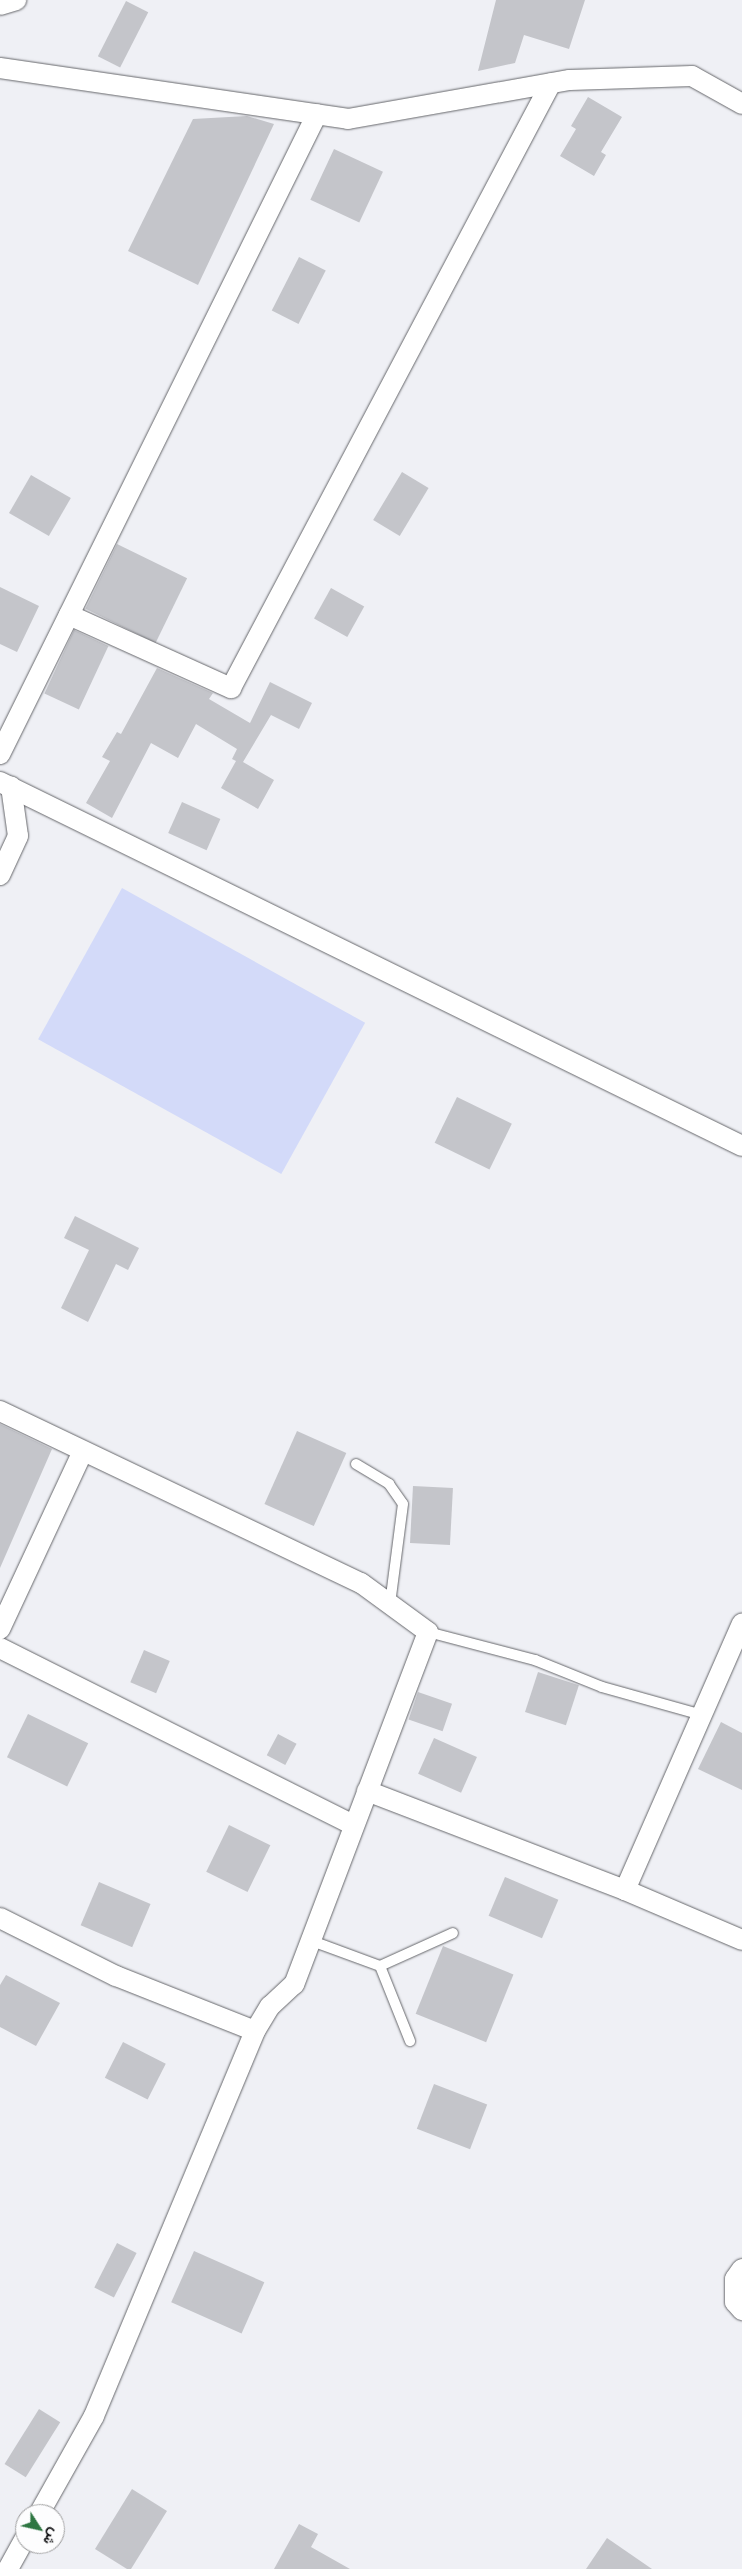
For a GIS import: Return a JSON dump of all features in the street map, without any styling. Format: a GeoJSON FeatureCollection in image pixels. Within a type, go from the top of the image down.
{"type":"FeatureCollection","features":[{"type":"Feature","properties":{"kind":"street"},"geometry":{"type":"LineString","coordinates":[[0,5],[16,0]]}},
{"type":"Feature","properties":{"kind":"street"},"geometry":{"type":"LineString","coordinates":[[0,68],[348,119],[551,83],[692,76],[742,104]]}},
{"type":"Feature","properties":{"kind":"street"},"geometry":{"type":"LineString","coordinates":[[69,615],[231,688],[551,83]]}},
{"type":"Feature","properties":{"kind":"street"},"geometry":{"type":"LineString","coordinates":[[0,754],[317,114]]}},
{"type":"Feature","properties":{"kind":"street"},"geometry":{"type":"LineString","coordinates":[[0,875],[18,836],[6,784]]}},
{"type":"Feature","properties":{"kind":"street"},"geometry":{"type":"LineString","coordinates":[[6,784],[742,1146]]}},
{"type":"Feature","properties":{"kind":"street"},"geometry":{"type":"LineString","coordinates":[[0,1411],[82,1453],[361,1583],[428,1632],[353,1825],[312,1941],[294,1984],[270,2006],[255,2031],[94,2416],[45,2504]]}},
{"type":"Feature","properties":{"kind":"street"},"geometry":{"type":"LineString","coordinates":[[0,1629],[82,1453]]}},
{"type":"Feature","properties":{"kind":"street"},"geometry":{"type":"LineString","coordinates":[[625,1890],[742,1624]]}},
{"type":"Feature","properties":{"kind":"street"},"geometry":{"type":"LineString","coordinates":[[0,1648],[353,1825]]}},
{"type":"Feature","properties":{"kind":"street"},"geometry":{"type":"LineString","coordinates":[[367,1791],[625,1890],[742,1940]]}},
{"type":"Feature","properties":{"kind":"street"},"geometry":{"type":"LineString","coordinates":[[0,1918],[116,1976],[255,2031]]}},
{"type":"Feature","properties":{"kind":"street"},"geometry":{"type":"LineString","coordinates":[[742,2269],[735,2279],[735,2302],[742,2310]]}},
{"type":"Feature","properties":{"kind":"street"},"geometry":{"type":"LineString","coordinates":[[8,2569],[16,2554]]}},
{"type":"Feature","properties":{"kind":"lane"},"geometry":{"type":"LineString","coordinates":[[356,1464],[389,1484],[403,1504],[390,1604]]}},
{"type":"Feature","properties":{"kind":"lane"},"geometry":{"type":"LineString","coordinates":[[428,1632],[535,1660],[602,1687],[702,1715]]}},
{"type":"Feature","properties":{"kind":"lane"},"geometry":{"type":"LineString","coordinates":[[312,1941],[380,1966],[453,1934]]}},
{"type":"Feature","properties":{"kind":"lane"},"geometry":{"type":"LineString","coordinates":[[380,1966],[410,2041]]}},
{"type":"Feature","properties":{"kind":"shaded area"},"geometry":{"type":"Polygon","coordinates":[[[122,888],[365,1023],[281,1174],[38,1039],[122,888]]]}},
{"type":"Feature","properties":{"kind":"building"},"geometry":{"type":"Polygon","coordinates":[[[496,0],[585,0],[569,49],[524,35],[515,63],[478,71],[496,0]]]}},
{"type":"Feature","properties":{"kind":"building"},"geometry":{"type":"Polygon","coordinates":[[[126,1],[148,12],[120,68],[98,56],[126,1]]]}},
{"type":"Feature","properties":{"kind":"building"},"geometry":{"type":"Polygon","coordinates":[[[588,97],[622,117],[601,152],[606,155],[594,176],[560,156],[576,129],[571,126],[588,97]]]}},
{"type":"Feature","properties":{"kind":"building"},"geometry":{"type":"Polygon","coordinates":[[[247,116],[274,124],[198,285],[128,251],[193,119],[247,116]]]}},
{"type":"Feature","properties":{"kind":"building"},"geometry":{"type":"Polygon","coordinates":[[[334,149],[383,172],[359,223],[310,200],[334,149]]]}},
{"type":"Feature","properties":{"kind":"building"},"geometry":{"type":"Polygon","coordinates":[[[299,257],[326,271],[298,324],[272,310],[299,257]]]}},
{"type":"Feature","properties":{"kind":"building"},"geometry":{"type":"Polygon","coordinates":[[[402,472],[429,488],[400,536],[373,520],[402,472]]]}},
{"type":"Feature","properties":{"kind":"building"},"geometry":{"type":"Polygon","coordinates":[[[31,475],[71,498],[49,536],[9,513],[31,475]]]}},
{"type":"Feature","properties":{"kind":"building"},"geometry":{"type":"Polygon","coordinates":[[[117,544],[187,578],[156,643],[85,609],[117,544]]]}},
{"type":"Feature","properties":{"kind":"building"},"geometry":{"type":"Polygon","coordinates":[[[0,587],[39,606],[17,652],[0,644],[0,587]]]}},
{"type":"Feature","properties":{"kind":"building"},"geometry":{"type":"Polygon","coordinates":[[[331,588],[364,606],[347,637],[314,619],[331,588]]]}},
{"type":"Feature","properties":{"kind":"building"},"geometry":{"type":"Polygon","coordinates":[[[74,630],[108,646],[79,710],[44,693],[74,630]]]}},
{"type":"Feature","properties":{"kind":"building"},"geometry":{"type":"Polygon","coordinates":[[[157,668],[213,693],[209,699],[250,723],[270,682],[312,703],[299,729],[271,715],[243,762],[274,780],[258,809],[221,788],[236,761],[232,759],[237,749],[196,724],[178,758],[151,743],[112,818],[86,803],[110,761],[102,757],[117,732],[121,734],[157,668]]]}},
{"type":"Feature","properties":{"kind":"building"},"geometry":{"type":"Polygon","coordinates":[[[182,802],[220,819],[207,850],[168,833],[182,802]]]}},
{"type":"Feature","properties":{"kind":"building"},"geometry":{"type":"Polygon","coordinates":[[[457,1097],[512,1124],[489,1170],[435,1143],[457,1097]]]}},
{"type":"Feature","properties":{"kind":"building"},"geometry":{"type":"Polygon","coordinates":[[[75,1216],[139,1248],[128,1270],[116,1264],[88,1322],[61,1308],[89,1250],[64,1238],[75,1216]]]}},
{"type":"Feature","properties":{"kind":"building"},"geometry":{"type":"Polygon","coordinates":[[[0,1424],[52,1449],[0,1568],[0,1424]]]}},
{"type":"Feature","properties":{"kind":"building"},"geometry":{"type":"Polygon","coordinates":[[[297,1431],[346,1453],[314,1526],[264,1504],[297,1431]]]}},
{"type":"Feature","properties":{"kind":"building"},"geometry":{"type":"Polygon","coordinates":[[[413,1486],[453,1488],[450,1545],[410,1543],[413,1486]]]}},
{"type":"Feature","properties":{"kind":"building"},"geometry":{"type":"Polygon","coordinates":[[[144,1650],[170,1661],[156,1693],[130,1682],[144,1650]]]}},
{"type":"Feature","properties":{"kind":"building"},"geometry":{"type":"Polygon","coordinates":[[[538,1672],[579,1685],[566,1725],[525,1712],[538,1672]]]}},
{"type":"Feature","properties":{"kind":"building"},"geometry":{"type":"Polygon","coordinates":[[[418,1692],[452,1704],[443,1731],[409,1719],[418,1692]]]}},
{"type":"Feature","properties":{"kind":"building"},"geometry":{"type":"Polygon","coordinates":[[[28,1714],[88,1743],[67,1787],[7,1757],[28,1714]]]}},
{"type":"Feature","properties":{"kind":"building"},"geometry":{"type":"Polygon","coordinates":[[[721,1722],[742,1733],[742,1790],[698,1769],[721,1722]]]}},
{"type":"Feature","properties":{"kind":"building"},"geometry":{"type":"Polygon","coordinates":[[[278,1734],[297,1744],[285,1765],[267,1755],[278,1734]]]}},
{"type":"Feature","properties":{"kind":"building"},"geometry":{"type":"Polygon","coordinates":[[[434,1738],[477,1757],[461,1793],[418,1774],[434,1738]]]}},
{"type":"Feature","properties":{"kind":"building"},"geometry":{"type":"Polygon","coordinates":[[[229,1825],[270,1845],[248,1892],[206,1872],[229,1825]]]}},
{"type":"Feature","properties":{"kind":"building"},"geometry":{"type":"Polygon","coordinates":[[[505,1877],[558,1900],[542,1938],[489,1916],[505,1877]]]}},
{"type":"Feature","properties":{"kind":"building"},"geometry":{"type":"Polygon","coordinates":[[[99,1882],[151,1904],[132,1947],[81,1925],[99,1882]]]}},
{"type":"Feature","properties":{"kind":"building"},"geometry":{"type":"Polygon","coordinates":[[[443,1946],[513,1974],[486,2042],[416,2014],[443,1946]]]}},
{"type":"Feature","properties":{"kind":"building"},"geometry":{"type":"Polygon","coordinates":[[[6,1975],[60,2003],[36,2046],[0,2027],[0,1985],[6,1975]]]}},
{"type":"Feature","properties":{"kind":"building"},"geometry":{"type":"Polygon","coordinates":[[[123,2042],[166,2064],[148,2099],[105,2078],[123,2042]]]}},
{"type":"Feature","properties":{"kind":"building"},"geometry":{"type":"Polygon","coordinates":[[[434,2084],[487,2104],[470,2149],[417,2129],[434,2084]]]}},
{"type":"Feature","properties":{"kind":"building"},"geometry":{"type":"Polygon","coordinates":[[[117,2243],[137,2253],[114,2298],[94,2288],[117,2243]]]}},
{"type":"Feature","properties":{"kind":"building"},"geometry":{"type":"Polygon","coordinates":[[[194,2251],[264,2282],[242,2333],[171,2302],[194,2251]]]}},
{"type":"Feature","properties":{"kind":"building"},"geometry":{"type":"Polygon","coordinates":[[[39,2409],[60,2422],[26,2477],[5,2464],[39,2409]]]}},
{"type":"Feature","properties":{"kind":"building"},"geometry":{"type":"Polygon","coordinates":[[[132,2489],[167,2511],[131,2569],[127,2569],[95,2549],[132,2489]]]}},
{"type":"Feature","properties":{"kind":"building"},"geometry":{"type":"Polygon","coordinates":[[[299,2524],[318,2534],[311,2547],[350,2569],[274,2569],[299,2524]]]}},
{"type":"Feature","properties":{"kind":"building"},"geometry":{"type":"Polygon","coordinates":[[[607,2538],[652,2569],[586,2569],[607,2538]]]}}]}
